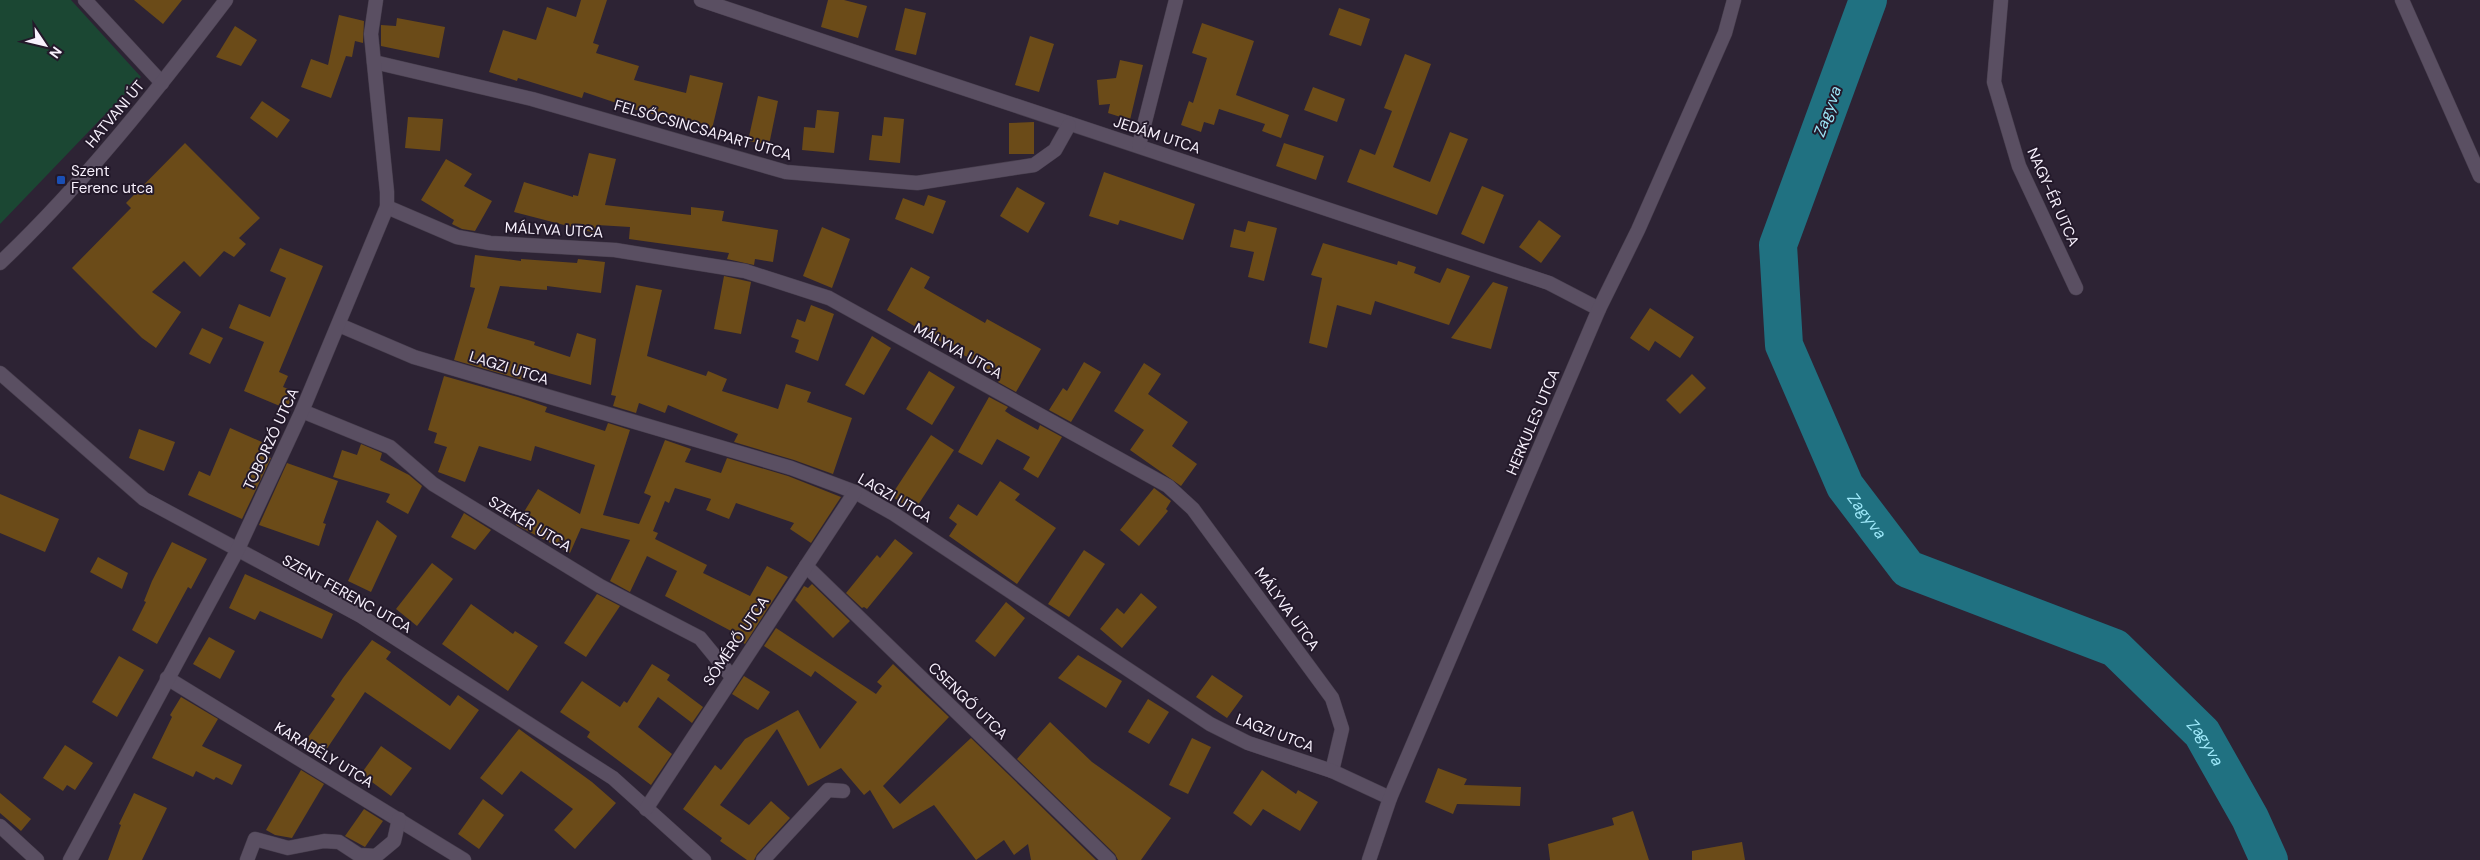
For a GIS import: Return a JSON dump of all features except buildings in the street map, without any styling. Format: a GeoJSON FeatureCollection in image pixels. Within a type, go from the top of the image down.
{"type":"FeatureCollection","features":[{"type":"Feature","properties":{"kind":"street"},"geometry":{"type":"LineString","coordinates":[[85,0],[162,83]]}},
{"type":"Feature","properties":{"kind":"street","name":"HATVANI ÚT"},"geometry":{"type":"LineString","coordinates":[[0,263],[89,170],[162,83],[226,0]]}},
{"type":"Feature","properties":{"kind":"street","name":"TOBORZÓ UTCA"},"geometry":{"type":"LineString","coordinates":[[70,860],[236,551],[302,412],[386,207],[387,192],[371,34],[376,0]]}},
{"type":"Feature","properties":{"kind":"street","name":"JEDÁM UTCA"},"geometry":{"type":"LineString","coordinates":[[701,0],[1069,125],[1139,145],[1549,283],[1600,309]]}},
{"type":"Feature","properties":{"kind":"street"},"geometry":{"type":"LineString","coordinates":[[1139,145],[1176,0]]}},
{"type":"Feature","properties":{"kind":"street","name":"HERKULES UTCA"},"geometry":{"type":"LineString","coordinates":[[1369,860],[1390,798],[1600,309],[1638,230],[1724,33],[1734,0]]}},
{"type":"Feature","properties":{"kind":"street","name":"NAGY-ÉR UTCA"},"geometry":{"type":"LineString","coordinates":[[2000,0],[1994,82],[2019,166],[2076,288]]}},
{"type":"Feature","properties":{"kind":"street"},"geometry":{"type":"LineString","coordinates":[[2402,0],[2480,176]]}},
{"type":"Feature","properties":{"kind":"street","name":"FELSŐCSINCSAPART UTCA"},"geometry":{"type":"LineString","coordinates":[[374,62],[532,98],[786,172],[916,183],[1034,166],[1055,150],[1069,125]]}},
{"type":"Feature","properties":{"kind":"street","name":"MÁLYVA UTCA"},"geometry":{"type":"LineString","coordinates":[[386,207],[457,237],[490,243],[615,250],[745,271],[829,298],[1168,486],[1194,509],[1332,698],[1342,729],[1332,771]]}},
{"type":"Feature","properties":{"kind":"street","name":"LAGZI UTCA"},"geometry":{"type":"LineString","coordinates":[[339,325],[414,357],[791,468],[855,492],[894,514],[1210,724],[1248,743],[1332,771],[1390,798]]}},
{"type":"Feature","properties":{"kind":"street","name":"SZENT FERENC UTCA"},"geometry":{"type":"LineString","coordinates":[[0,373],[144,499],[236,551],[361,616],[612,778],[704,860]]}},
{"type":"Feature","properties":{"kind":"street","name":"SZEKÉR UTCA"},"geometry":{"type":"LineString","coordinates":[[302,412],[390,447],[433,484],[600,586],[700,638],[732,677]]}},
{"type":"Feature","properties":{"kind":"street","name":"SÓMÉRŐ UTCA"},"geometry":{"type":"LineString","coordinates":[[646,808],[855,492]]}},
{"type":"Feature","properties":{"kind":"street","name":"CSENGŐ UTCA"},"geometry":{"type":"LineString","coordinates":[[806,566],[1109,860]]}},
{"type":"Feature","properties":{"kind":"street","name":"KARABÉLY UTCA"},"geometry":{"type":"LineString","coordinates":[[167,678],[464,860]]}},
{"type":"Feature","properties":{"kind":"street"},"geometry":{"type":"LineString","coordinates":[[763,860],[828,790],[843,791]]}},
{"type":"Feature","properties":{"kind":"street"},"geometry":{"type":"LineString","coordinates":[[247,860],[255,839],[288,848],[324,841],[339,842],[360,855],[376,856],[394,841],[399,819]]}},
{"type":"Feature","properties":{"kind":"street"},"geometry":{"type":"LineString","coordinates":[[0,826],[37,860]]}},
{"type":"Feature","properties":{"kind":"green space"},"geometry":{"type":"Polygon","coordinates":[[[0,0],[71,0],[141,77],[0,224],[0,0]]]}},
{"type":"Feature","properties":{"kind":"waterway","name":"Zagyva"},"geometry":{"type":"LineString","coordinates":[[1868,0],[1778,245],[1784,345],[1845,486],[1908,569],[2115,648],[2202,733],[2250,818],[2269,860]]}},
{"type":"Feature","properties":{"kind":"place","name":"Szent Ferenc utca"},"geometry":{"type":"Point","coordinates":[61,180]}}]}
